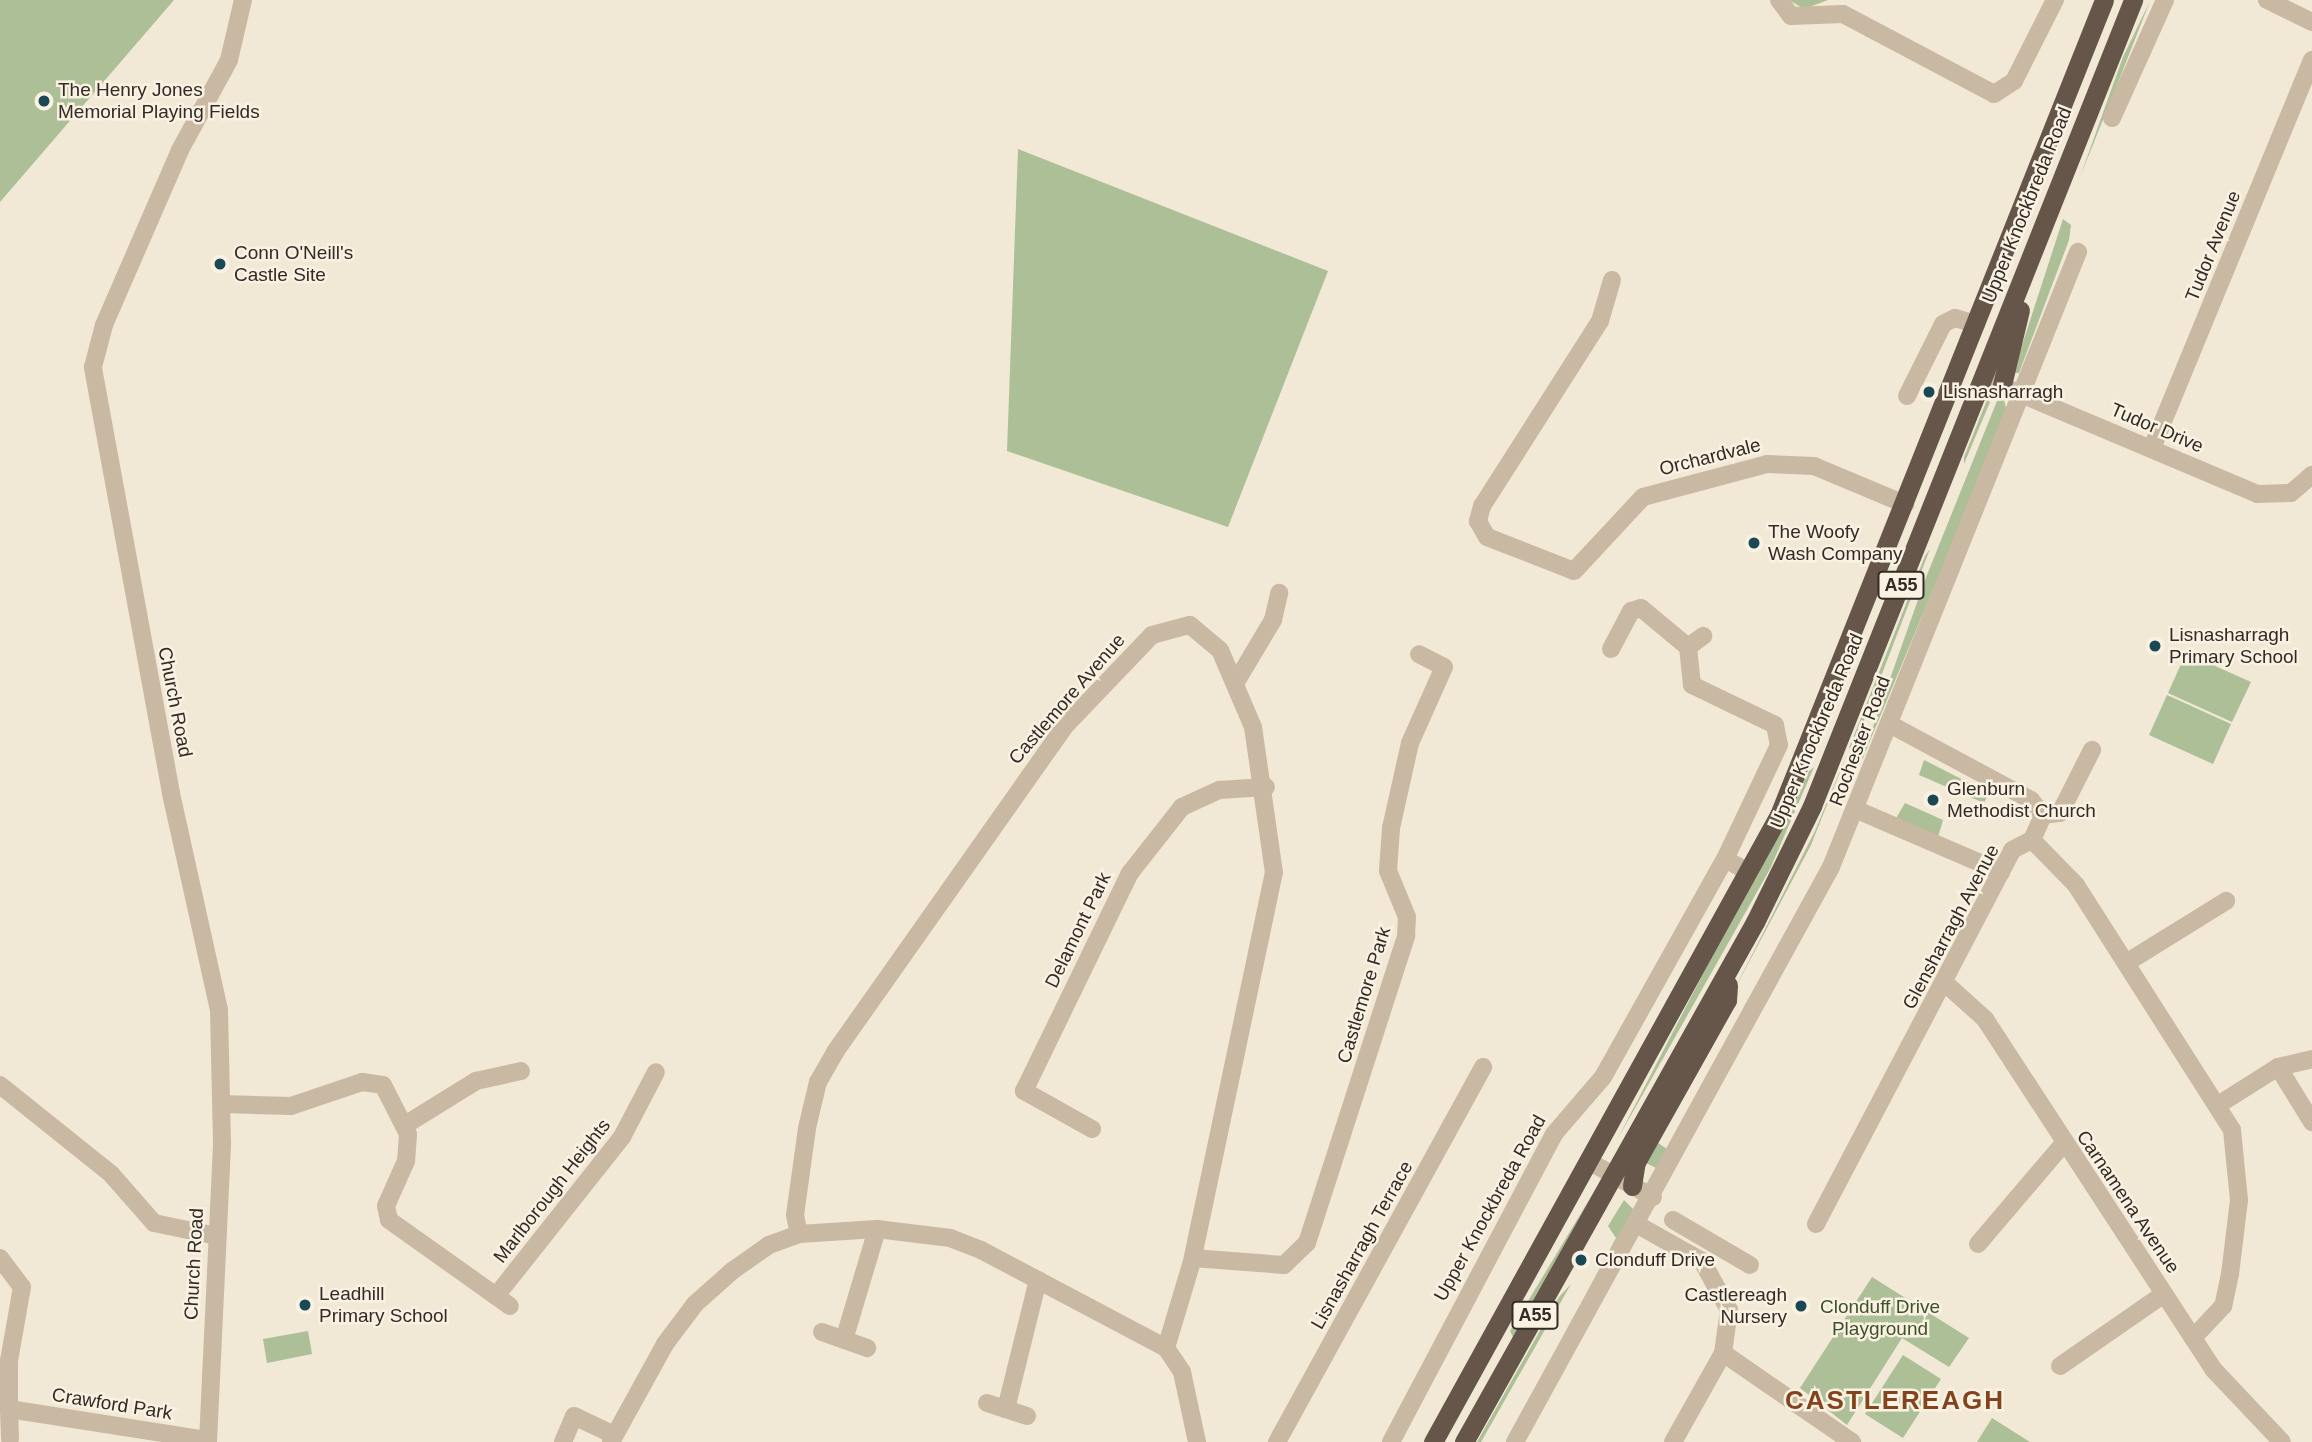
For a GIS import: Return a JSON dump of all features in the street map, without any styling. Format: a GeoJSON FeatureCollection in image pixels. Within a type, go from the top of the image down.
{"type":"FeatureCollection","features":[{"type":"Feature","properties":{"kind":"highway","name":"Upper Knockbreda Road"},"geometry":{"type":"LineString","coordinates":[[1433,1442],[1750,873],[1905,504],[2104,0]]}},
{"type":"Feature","properties":{"kind":"highway","name":"Upper Knockbreda Road"},"geometry":{"type":"LineString","coordinates":[[1464,1442],[1728,970],[1817,795],[2133,0]]}},
{"type":"Feature","properties":{"kind":"highway"},"geometry":{"type":"LineString","coordinates":[[2002,385],[2026,268]]}},
{"type":"Feature","properties":{"kind":"highway"},"geometry":{"type":"LineString","coordinates":[[1632,1186],[1636,1162],[1727,1000],[1728,970]]}},
{"type":"Feature","properties":{"kind":"street","name":"Church Road"},"geometry":{"type":"LineString","coordinates":[[208,1441],[222,1104],[217,992],[168,780],[93,367],[104,325],[180,150],[229,60],[243,0]]}},
{"type":"Feature","properties":{"kind":"street"},"geometry":{"type":"LineString","coordinates":[[1779,0],[1791,16],[1836,6],[1994,94],[2014,81],[2054,0]]}},
{"type":"Feature","properties":{"kind":"street"},"geometry":{"type":"LineString","coordinates":[[2112,118],[2139,65],[2165,0]]}},
{"type":"Feature","properties":{"kind":"street"},"geometry":{"type":"LineString","coordinates":[[2267,0],[2312,22]]}},
{"type":"Feature","properties":{"kind":"street","name":"Tudor Avenue"},"geometry":{"type":"LineString","coordinates":[[2152,447],[2312,60]]}},
{"type":"Feature","properties":{"kind":"street","name":"Rochester Road"},"geometry":{"type":"LineString","coordinates":[[1514,1442],[1653,1197],[1857,810],[2078,253]]}},
{"type":"Feature","properties":{"kind":"street","name":"Orchardvale"},"geometry":{"type":"LineString","coordinates":[[1612,280],[1607,308],[1478,521],[1487,537],[1560,569],[1580,569],[1643,498],[1767,464],[1814,466],[1905,504]]}},
{"type":"Feature","properties":{"kind":"street","name":"Upper Knockbreda Road"},"geometry":{"type":"LineString","coordinates":[[1907,396],[1943,324],[1955,318],[1976,324]]}},
{"type":"Feature","properties":{"kind":"street","name":"Tudor Drive"},"geometry":{"type":"LineString","coordinates":[[1983,378],[2152,447],[2257,494],[2291,493],[2312,475]]}},
{"type":"Feature","properties":{"kind":"street"},"geometry":{"type":"LineString","coordinates":[[1236,682],[1257,654],[1279,593]]}},
{"type":"Feature","properties":{"kind":"street"},"geometry":{"type":"LineString","coordinates":[[1611,649],[1631,611],[1641,608],[1688,647],[1703,636]]}},
{"type":"Feature","properties":{"kind":"street","name":"Castlemore Avenue"},"geometry":{"type":"LineString","coordinates":[[799,1234],[799,1180],[818,1082],[1064,727],[1121,663],[1174,625],[1206,633],[1236,682],[1266,787],[1273,872],[1193,1258],[1166,1348]]}},
{"type":"Feature","properties":{"kind":"street","name":"Upper Knockbreda Road"},"geometry":{"type":"LineString","coordinates":[[1391,1442],[1554,1134],[1603,1077],[1725,859],[1779,745],[1778,731],[1762,715],[1692,685],[1688,647]]}},
{"type":"Feature","properties":{"kind":"street","name":"Castlemore Park"},"geometry":{"type":"LineString","coordinates":[[1193,1258],[1284,1265],[1307,1242],[1408,927],[1389,876],[1391,828],[1410,743],[1444,667],[1419,654]]}},
{"type":"Feature","properties":{"kind":"street"},"geometry":{"type":"LineString","coordinates":[[1889,724],[2031,800],[2043,815],[2060,813],[2092,750]]}},
{"type":"Feature","properties":{"kind":"street","name":"Delamont Park"},"geometry":{"type":"LineString","coordinates":[[1092,1129],[1024,1091],[1130,873],[1182,807],[1219,790],[1266,787]]}},
{"type":"Feature","properties":{"kind":"street"},"geometry":{"type":"LineString","coordinates":[[1857,810],[2001,872]]}},
{"type":"Feature","properties":{"kind":"street","name":"Glensharragh Avenue"},"geometry":{"type":"LineString","coordinates":[[1816,1224],[1945,983],[2012,850],[2032,840],[2043,815]]}},
{"type":"Feature","properties":{"kind":"street"},"geometry":{"type":"LineString","coordinates":[[2032,840],[2048,850],[2126,963],[2232,1130],[2239,1200],[2223,1306],[2193,1338]]}},
{"type":"Feature","properties":{"kind":"street"},"geometry":{"type":"LineString","coordinates":[[1725,859],[1750,873]]}},
{"type":"Feature","properties":{"kind":"street"},"geometry":{"type":"LineString","coordinates":[[2126,963],[2226,901]]}},
{"type":"Feature","properties":{"kind":"street","name":"Carnamena Avenue"},"geometry":{"type":"LineString","coordinates":[[1945,983],[1985,1019],[2193,1338],[2234,1395],[2282,1442]]}},
{"type":"Feature","properties":{"kind":"street"},"geometry":{"type":"LineString","coordinates":[[2217,1105],[2278,1067],[2312,1059]]}},
{"type":"Feature","properties":{"kind":"street"},"geometry":{"type":"LineString","coordinates":[[2278,1067],[2312,1122]]}},
{"type":"Feature","properties":{"kind":"street","name":"Lisnasharragh Terrace"},"geometry":{"type":"LineString","coordinates":[[1277,1442],[1482,1068]]}},
{"type":"Feature","properties":{"kind":"street"},"geometry":{"type":"LineString","coordinates":[[405,1125],[476,1082],[521,1071]]}},
{"type":"Feature","properties":{"kind":"street","name":"Marlborough Heights"},"geometry":{"type":"LineString","coordinates":[[222,1104],[291,1106],[371,1080],[383,1085],[405,1125],[406,1161],[386,1206],[389,1220],[503,1301],[622,1138],[656,1072]]}},
{"type":"Feature","properties":{"kind":"street"},"geometry":{"type":"LineString","coordinates":[[0,1085],[111,1174],[154,1223],[217,1236]]}},
{"type":"Feature","properties":{"kind":"street"},"geometry":{"type":"LineString","coordinates":[[1978,1244],[2064,1143]]}},
{"type":"Feature","properties":{"kind":"street"},"geometry":{"type":"LineString","coordinates":[[1590,1162],[1653,1197]]}},
{"type":"Feature","properties":{"kind":"street"},"geometry":{"type":"LineString","coordinates":[[1673,1220],[1750,1265]]}},
{"type":"Feature","properties":{"kind":"street"},"geometry":{"type":"LineString","coordinates":[[1638,1224],[1687,1252],[1714,1273],[1726,1295],[1723,1353],[1673,1442]]}},
{"type":"Feature","properties":{"kind":"street"},"geometry":{"type":"LineString","coordinates":[[844,1340],[877,1229]]}},
{"type":"Feature","properties":{"kind":"street"},"geometry":{"type":"LineString","coordinates":[[563,1442],[574,1416],[613,1438],[695,1304],[769,1245],[799,1234],[877,1229],[950,1238],[1038,1280],[1166,1348],[1182,1372],[1197,1442]]}},
{"type":"Feature","properties":{"kind":"street"},"geometry":{"type":"LineString","coordinates":[[1687,1252],[1699,1235]]}},
{"type":"Feature","properties":{"kind":"street"},"geometry":{"type":"LineString","coordinates":[[0,1258],[22,1287],[9,1362],[10,1439]]}},
{"type":"Feature","properties":{"kind":"street"},"geometry":{"type":"LineString","coordinates":[[1006,1409],[1038,1280]]}},
{"type":"Feature","properties":{"kind":"street"},"geometry":{"type":"LineString","coordinates":[[2060,1366],[2164,1294]]}},
{"type":"Feature","properties":{"kind":"street"},"geometry":{"type":"LineString","coordinates":[[822,1332],[867,1348]]}},
{"type":"Feature","properties":{"kind":"street"},"geometry":{"type":"LineString","coordinates":[[1723,1353],[1853,1442]]}},
{"type":"Feature","properties":{"kind":"street"},"geometry":{"type":"LineString","coordinates":[[987,1404],[1027,1416]]}},
{"type":"Feature","properties":{"kind":"street","name":"Crawford Park"},"geometry":{"type":"LineString","coordinates":[[9,1409],[208,1441]]}},
{"type":"Feature","properties":{"kind":"green space","name":"The Henry Jones Memorial Playing Fields"},"geometry":{"type":"Polygon","coordinates":[[[0,0],[174,0],[0,202],[0,0]]]}},
{"type":"Feature","properties":{"kind":"green space"},"geometry":{"type":"Polygon","coordinates":[[[1789,0],[1828,0],[1804,9],[1789,0]]]}},
{"type":"Feature","properties":{"kind":"green space"},"geometry":{"type":"Polygon","coordinates":[[[2150,1],[2119,80],[2080,177],[2123,57],[2150,1]]]}},
{"type":"Feature","properties":{"kind":"green space"},"geometry":{"type":"Polygon","coordinates":[[[1018,149],[1328,271],[1228,527],[1007,451],[1018,149]]]}},
{"type":"Feature","properties":{"kind":"green space"},"geometry":{"type":"Polygon","coordinates":[[[2063,219],[2071,225],[2069,240],[2019,373],[2013,373],[2063,219]]]}},
{"type":"Feature","properties":{"kind":"green space"},"geometry":{"type":"Polygon","coordinates":[[[1987,400],[1990,402],[1964,464],[1964,457],[1987,400]]]}},
{"type":"Feature","properties":{"kind":"green space"},"geometry":{"type":"Polygon","coordinates":[[[2004,400],[2007,412],[1857,772],[1925,580],[1997,401],[2004,400]]]}},
{"type":"Feature","properties":{"kind":"green space"},"geometry":{"type":"Polygon","coordinates":[[[1930,549],[1853,749],[1849,748],[1925,556],[1930,549]]]}},
{"type":"Feature","properties":{"kind":"green space"},"geometry":{"type":"Polygon","coordinates":[[[2186,653],[2251,682],[2232,722],[2168,693],[2186,653]]]}},
{"type":"Feature","properties":{"kind":"green space"},"geometry":{"type":"Polygon","coordinates":[[[2167,695],[2231,724],[2213,764],[2149,735],[2167,695]]]}},
{"type":"Feature","properties":{"kind":"green space"},"geometry":{"type":"Polygon","coordinates":[[[1848,752],[1811,845],[1731,996],[1815,831],[1848,752]]]}},
{"type":"Feature","properties":{"kind":"green space"},"geometry":{"type":"Polygon","coordinates":[[[1924,760],[1989,793],[1984,803],[1919,775],[1924,760]]]}},
{"type":"Feature","properties":{"kind":"green space"},"geometry":{"type":"Polygon","coordinates":[[[1814,767],[1770,869],[1617,1140],[1807,773],[1814,767]]]}},
{"type":"Feature","properties":{"kind":"green space"},"geometry":{"type":"Polygon","coordinates":[[[1905,803],[1943,820],[1938,837],[1895,820],[1905,803]]]}},
{"type":"Feature","properties":{"kind":"green space"},"geometry":{"type":"Polygon","coordinates":[[[1658,1143],[1667,1149],[1656,1168],[1646,1163],[1658,1143]]]}},
{"type":"Feature","properties":{"kind":"green space"},"geometry":{"type":"Polygon","coordinates":[[[1595,1190],[1513,1337],[1510,1331],[1595,1190]]]}},
{"type":"Feature","properties":{"kind":"green space"},"geometry":{"type":"Polygon","coordinates":[[[1624,1200],[1634,1210],[1534,1391],[1616,1238],[1608,1226],[1624,1200]]]}},
{"type":"Feature","properties":{"kind":"green space","name":"Clonduff Drive Playground"},"geometry":{"type":"Polygon","coordinates":[[[1872,1277],[1969,1338],[1949,1367],[1902,1338],[1847,1425],[1800,1388],[1872,1277]]]}},
{"type":"Feature","properties":{"kind":"green space"},"geometry":{"type":"Polygon","coordinates":[[[1571,1284],[1481,1442],[1477,1442],[1559,1297],[1571,1284]]]}},
{"type":"Feature","properties":{"kind":"green space"},"geometry":{"type":"Polygon","coordinates":[[[308,1331],[312,1354],[267,1363],[263,1339],[308,1331]]]}},
{"type":"Feature","properties":{"kind":"green space"},"geometry":{"type":"Polygon","coordinates":[[[1903,1355],[1941,1379],[1903,1438],[1865,1414],[1903,1355]]]}},
{"type":"Feature","properties":{"kind":"green space"},"geometry":{"type":"Polygon","coordinates":[[[1992,1418],[2030,1442],[1977,1442],[1992,1418]]]}},
{"type":"Feature","properties":{"kind":"place","name":"The Henry Jones Memorial Playing Fields"},"geometry":{"type":"Point","coordinates":[44,101]}},
{"type":"Feature","properties":{"kind":"place","name":"Conn O'Neill's Castle Site"},"geometry":{"type":"Point","coordinates":[220,264]}},
{"type":"Feature","properties":{"kind":"place","name":"Lisnasharragh"},"geometry":{"type":"Point","coordinates":[1929,392]}},
{"type":"Feature","properties":{"kind":"place","name":"The Woofy Wash Company"},"geometry":{"type":"Point","coordinates":[1754,543]}},
{"type":"Feature","properties":{"kind":"place","name":"Lisnasharragh Primary School"},"geometry":{"type":"Point","coordinates":[2155,646]}},
{"type":"Feature","properties":{"kind":"place","name":"Glenburn Methodist Church"},"geometry":{"type":"Point","coordinates":[1933,800]}},
{"type":"Feature","properties":{"kind":"place","name":"Clonduff Drive"},"geometry":{"type":"Point","coordinates":[1581,1260]}},
{"type":"Feature","properties":{"kind":"place","name":"Leadhill Primary School"},"geometry":{"type":"Point","coordinates":[305,1305]}},
{"type":"Feature","properties":{"kind":"place","name":"Castlereagh Nursery"},"geometry":{"type":"Point","coordinates":[1801,1306]}},
{"type":"Feature","properties":{"kind":"district","name":"CASTLEREAGH"},"geometry":{"type":"Point","coordinates":[1895,1401]}}]}
